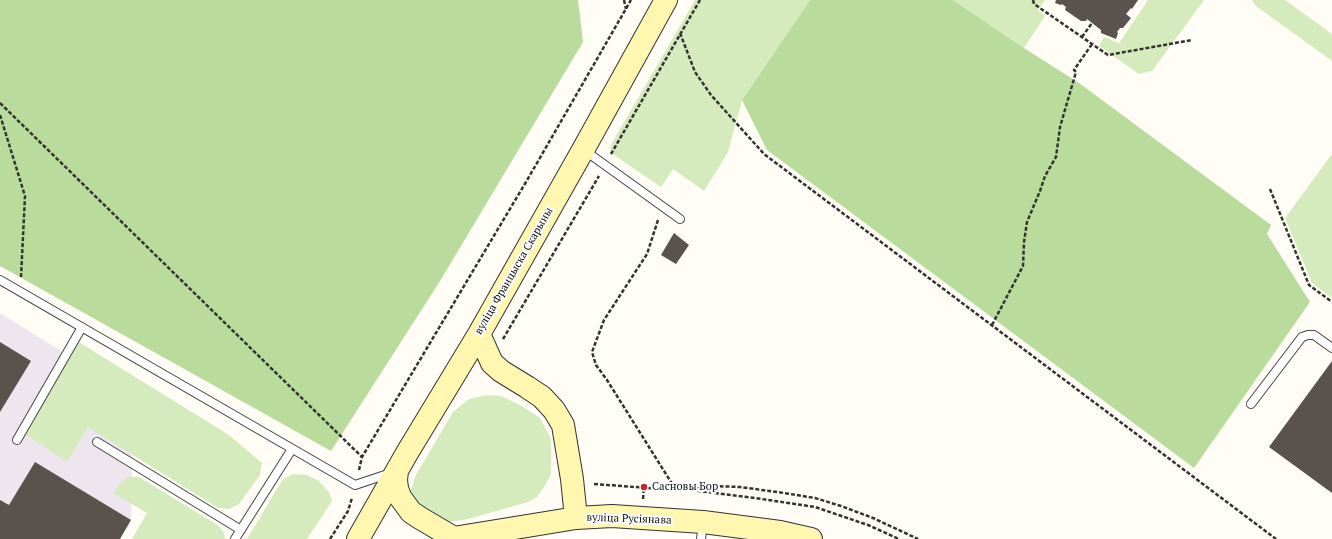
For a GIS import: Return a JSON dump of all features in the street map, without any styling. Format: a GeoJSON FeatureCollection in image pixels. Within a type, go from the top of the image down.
{"type":"FeatureCollection","features":[{"type":"Feature","properties":{"kind":"main road","name":"вуліца Францыска Скарыны"},"geometry":{"type":"LineString","coordinates":[[360,538],[397,470],[479,334],[666,0]]}},
{"type":"Feature","properties":{"kind":"main road"},"geometry":{"type":"LineString","coordinates":[[479,334],[492,363],[501,372],[527,387],[542,398],[554,410],[563,425],[572,479],[576,518]]}},
{"type":"Feature","properties":{"kind":"main road"},"geometry":{"type":"LineString","coordinates":[[397,470],[396,480],[400,497],[411,512],[451,539]]}},
{"type":"Feature","properties":{"kind":"main road","name":"вуліца Русіянава"},"geometry":{"type":"LineString","coordinates":[[451,539],[576,518],[612,516],[702,531],[780,532],[811,539]]}},
{"type":"Feature","properties":{"kind":"lane"},"geometry":{"type":"LineString","coordinates":[[583,150],[680,219]]}},
{"type":"Feature","properties":{"kind":"lane"},"geometry":{"type":"LineString","coordinates":[[0,280],[355,486],[397,470]]}},
{"type":"Feature","properties":{"kind":"lane"},"geometry":{"type":"LineString","coordinates":[[17,440],[82,327]]}},
{"type":"Feature","properties":{"kind":"lane"},"geometry":{"type":"LineString","coordinates":[[1251,404],[1302,337],[1314,335],[1332,348]]}},
{"type":"Feature","properties":{"kind":"lane"},"geometry":{"type":"LineString","coordinates":[[97,442],[241,530]]}},
{"type":"Feature","properties":{"kind":"lane"},"geometry":{"type":"LineString","coordinates":[[235,539],[292,449]]}},
{"type":"Feature","properties":{"kind":"path"},"geometry":{"type":"LineString","coordinates":[[624,0],[626,9]]}},
{"type":"Feature","properties":{"kind":"path"},"geometry":{"type":"LineString","coordinates":[[330,539],[348,511],[362,457],[526,182],[631,0]]}},
{"type":"Feature","properties":{"kind":"path"},"geometry":{"type":"LineString","coordinates":[[490,360],[551,259],[700,0]]}},
{"type":"Feature","properties":{"kind":"path"},"geometry":{"type":"LineString","coordinates":[[1033,0],[1034,4],[1108,55],[1192,40]]}},
{"type":"Feature","properties":{"kind":"path"},"geometry":{"type":"LineString","coordinates":[[1082,37],[1092,23]]}},
{"type":"Feature","properties":{"kind":"path"},"geometry":{"type":"LineString","coordinates":[[680,33],[695,72],[711,95],[764,154],[1276,539]]}},
{"type":"Feature","properties":{"kind":"path"},"geometry":{"type":"LineString","coordinates":[[992,325],[1023,266],[1026,222],[1045,176],[1056,157],[1060,127],[1076,72],[1074,70],[1092,44]]}},
{"type":"Feature","properties":{"kind":"path"},"geometry":{"type":"LineString","coordinates":[[0,103],[362,457]]}},
{"type":"Feature","properties":{"kind":"path"},"geometry":{"type":"LineString","coordinates":[[0,116],[25,196],[20,291]]}},
{"type":"Feature","properties":{"kind":"path"},"geometry":{"type":"LineString","coordinates":[[1270,189],[1309,285],[1332,302]]}},
{"type":"Feature","properties":{"kind":"path"},"geometry":{"type":"LineString","coordinates":[[663,207],[647,254],[604,320],[592,352],[596,365],[676,490]]}},
{"type":"Feature","properties":{"kind":"path"},"geometry":{"type":"LineString","coordinates":[[607,484],[686,490],[755,498],[815,508],[868,525],[899,539]]}},
{"type":"Feature","properties":{"kind":"path"},"geometry":{"type":"LineString","coordinates":[[686,490],[713,486],[740,486],[814,498],[873,518],[918,539]]}},
{"type":"Feature","properties":{"kind":"shaded area"},"geometry":{"type":"Polygon","coordinates":[[[0,313],[121,388],[133,426],[131,520],[120,539],[0,539],[0,313]]]}},
{"type":"Feature","properties":{"kind":"green space"},"geometry":{"type":"Polygon","coordinates":[[[0,0],[578,0],[583,42],[440,281],[331,451],[0,266],[0,0]]]}},
{"type":"Feature","properties":{"kind":"green space"},"geometry":{"type":"Polygon","coordinates":[[[695,0],[810,0],[742,100],[728,152],[704,191],[673,169],[661,187],[614,155],[610,149],[612,143],[695,0]]]}},
{"type":"Feature","properties":{"kind":"green space"},"geometry":{"type":"Polygon","coordinates":[[[810,0],[953,0],[1079,83],[1271,225],[1267,234],[1310,302],[1194,468],[767,150],[742,100],[810,0]]]}},
{"type":"Feature","properties":{"kind":"green space"},"geometry":{"type":"Polygon","coordinates":[[[953,0],[1045,0],[1038,10],[1045,16],[1024,48],[953,0]]]}},
{"type":"Feature","properties":{"kind":"green space"},"geometry":{"type":"Polygon","coordinates":[[[1148,0],[1204,0],[1152,71],[1139,74],[1099,46],[1104,37],[1119,43],[1148,0]]]}},
{"type":"Feature","properties":{"kind":"green space"},"geometry":{"type":"Polygon","coordinates":[[[1252,0],[1285,0],[1332,34],[1332,61],[1256,6],[1252,0]]]}},
{"type":"Feature","properties":{"kind":"green space"},"geometry":{"type":"Polygon","coordinates":[[[1332,154],[1332,298],[1312,283],[1285,218],[1332,154]]]}},
{"type":"Feature","properties":{"kind":"green space"},"geometry":{"type":"Polygon","coordinates":[[[77,341],[229,435],[262,463],[260,475],[239,504],[229,509],[218,508],[88,427],[67,462],[22,432],[77,341]]]}},
{"type":"Feature","properties":{"kind":"green space"},"geometry":{"type":"Polygon","coordinates":[[[487,395],[501,396],[522,406],[540,418],[551,439],[551,474],[537,497],[528,502],[468,519],[450,522],[435,521],[418,507],[410,492],[416,475],[453,412],[469,399],[487,395]]]}},
{"type":"Feature","properties":{"kind":"green space"},"geometry":{"type":"Polygon","coordinates":[[[293,474],[307,475],[319,481],[329,492],[332,501],[307,539],[247,539],[283,479],[293,474]]]}},
{"type":"Feature","properties":{"kind":"green space"},"geometry":{"type":"Polygon","coordinates":[[[127,477],[139,477],[219,526],[224,533],[225,539],[132,539],[147,513],[113,493],[127,477]]]}},
{"type":"Feature","properties":{"kind":"building"},"geometry":{"type":"Polygon","coordinates":[[[1056,0],[1138,0],[1132,9],[1131,8],[1126,14],[1131,18],[1123,28],[1120,28],[1117,32],[1116,39],[1101,33],[1101,30],[1087,19],[1086,21],[1081,21],[1065,10],[1066,7],[1062,4],[1055,3],[1056,0]]]}},
{"type":"Feature","properties":{"kind":"building"},"geometry":{"type":"Polygon","coordinates":[[[674,233],[689,245],[676,264],[661,255],[674,233]]]}},
{"type":"Feature","properties":{"kind":"building"},"geometry":{"type":"Polygon","coordinates":[[[0,342],[31,361],[0,412],[0,342]]]}},
{"type":"Feature","properties":{"kind":"building"},"geometry":{"type":"Polygon","coordinates":[[[1332,361],[1332,493],[1269,447],[1332,361]]]}},
{"type":"Feature","properties":{"kind":"building"},"geometry":{"type":"Polygon","coordinates":[[[35,462],[131,520],[120,539],[0,539],[0,500],[9,505],[35,462]]]}},
{"type":"Feature","properties":{"kind":"place","name":"Сасновы Бор"},"geometry":{"type":"Point","coordinates":[644,487]}}]}
